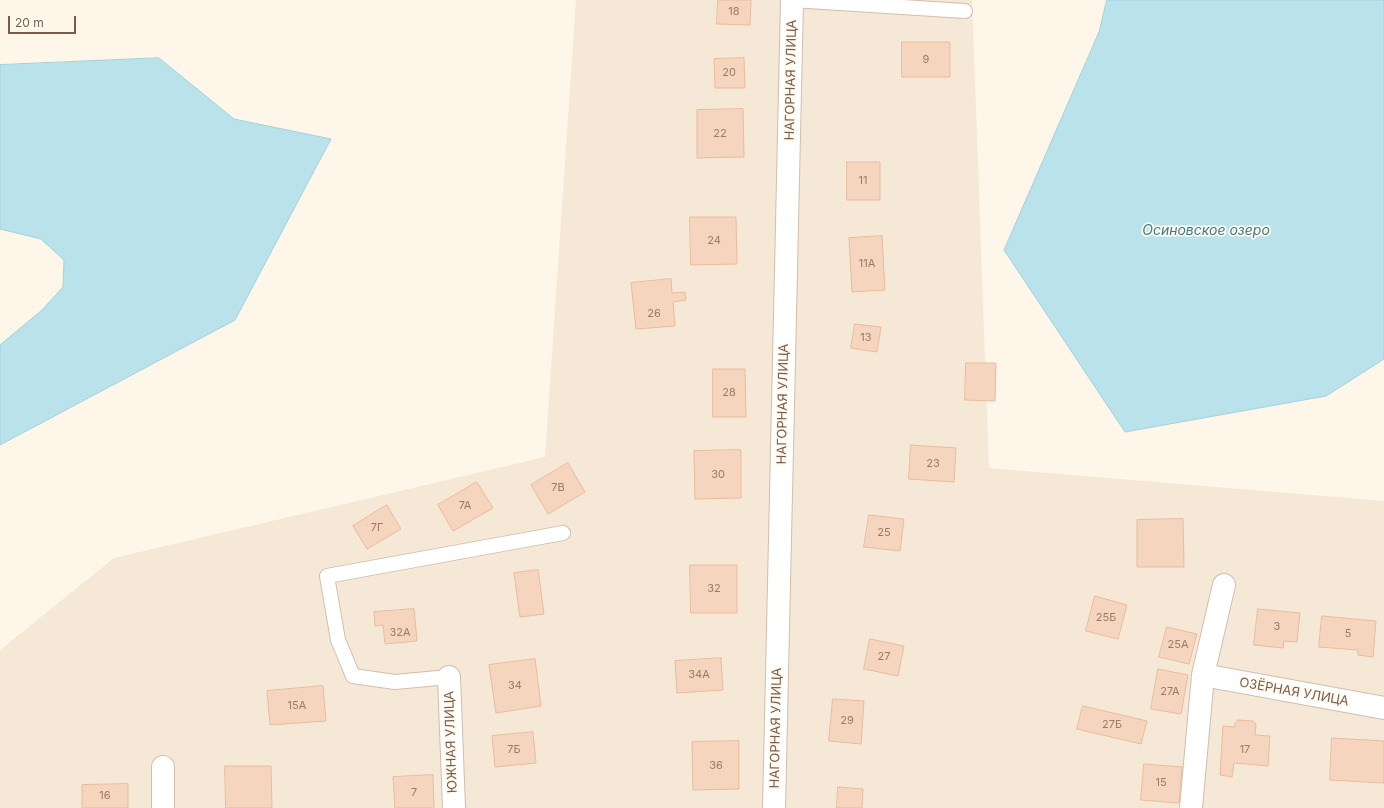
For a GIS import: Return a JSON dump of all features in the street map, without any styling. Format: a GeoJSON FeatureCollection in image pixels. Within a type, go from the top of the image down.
{"type":"FeatureCollection","features":[{"type":"Feature","properties":{"kind":"street","name":"НАГОРНАЯ УЛИЦА"},"geometry":{"type":"LineString","coordinates":[[774,808],[792,0]]}},
{"type":"Feature","properties":{"kind":"street"},"geometry":{"type":"LineString","coordinates":[[1191,808],[1203,675],[1224,585]]}},
{"type":"Feature","properties":{"kind":"street","name":"ОЗЁРНАЯ УЛИЦА"},"geometry":{"type":"LineString","coordinates":[[1203,675],[1384,708]]}},
{"type":"Feature","properties":{"kind":"street","name":"ЮЖНАЯ УЛИЦА"},"geometry":{"type":"LineString","coordinates":[[449,677],[454,808]]}},
{"type":"Feature","properties":{"kind":"street"},"geometry":{"type":"LineString","coordinates":[[163,767],[163,808]]}},
{"type":"Feature","properties":{"kind":"lane"},"geometry":{"type":"LineString","coordinates":[[792,0],[965,11]]}},
{"type":"Feature","properties":{"kind":"lane"},"geometry":{"type":"LineString","coordinates":[[449,677],[395,682],[353,676],[338,640],[327,576],[562,533]]}},
{"type":"Feature","properties":{"kind":"shaded area"},"geometry":{"type":"Polygon","coordinates":[[[576,0],[972,0],[989,468],[1384,501],[1384,808],[0,808],[0,650],[114,558],[545,457],[576,0]]]}},
{"type":"Feature","properties":{"kind":"water","name":"Осиновское озеро"},"geometry":{"type":"Polygon","coordinates":[[[1107,0],[1384,0],[1384,359],[1326,396],[1125,432],[1004,250],[1099,32],[1107,0]]]}},
{"type":"Feature","properties":{"kind":"water"},"geometry":{"type":"Polygon","coordinates":[[[159,58],[234,119],[331,139],[235,320],[0,445],[0,345],[42,310],[63,287],[64,260],[41,239],[0,229],[0,65],[159,58]]]}},
{"type":"Feature","properties":{"kind":"building"},"geometry":{"type":"Polygon","coordinates":[[[718,0],[751,0],[750,25],[717,24],[718,0]]]}},
{"type":"Feature","properties":{"kind":"building"},"geometry":{"type":"Polygon","coordinates":[[[902,42],[950,42],[950,77],[902,77],[902,42]]]}},
{"type":"Feature","properties":{"kind":"building"},"geometry":{"type":"Polygon","coordinates":[[[744,58],[745,88],[715,88],[714,59],[744,58]]]}},
{"type":"Feature","properties":{"kind":"building"},"geometry":{"type":"Polygon","coordinates":[[[743,109],[744,157],[697,158],[697,110],[743,109]]]}},
{"type":"Feature","properties":{"kind":"building"},"geometry":{"type":"Polygon","coordinates":[[[847,162],[880,162],[880,200],[847,200],[847,162]]]}},
{"type":"Feature","properties":{"kind":"building"},"geometry":{"type":"Polygon","coordinates":[[[690,217],[736,217],[737,264],[691,265],[690,217]]]}},
{"type":"Feature","properties":{"kind":"building"},"geometry":{"type":"Polygon","coordinates":[[[882,236],[885,290],[852,292],[849,238],[882,236]]]}},
{"type":"Feature","properties":{"kind":"building"},"geometry":{"type":"Polygon","coordinates":[[[671,279],[672,293],[685,292],[686,300],[673,302],[675,326],[636,329],[631,283],[671,279]]]}},
{"type":"Feature","properties":{"kind":"building"},"geometry":{"type":"Polygon","coordinates":[[[855,324],[881,327],[877,352],[851,348],[855,324]]]}},
{"type":"Feature","properties":{"kind":"building"},"geometry":{"type":"Polygon","coordinates":[[[966,363],[996,363],[995,401],[965,400],[966,363]]]}},
{"type":"Feature","properties":{"kind":"building"},"geometry":{"type":"Polygon","coordinates":[[[713,369],[745,369],[746,417],[713,417],[713,369]]]}},
{"type":"Feature","properties":{"kind":"building"},"geometry":{"type":"Polygon","coordinates":[[[911,445],[956,448],[954,482],[909,479],[911,445]]]}},
{"type":"Feature","properties":{"kind":"building"},"geometry":{"type":"Polygon","coordinates":[[[741,450],[741,498],[695,499],[694,451],[741,450]]]}},
{"type":"Feature","properties":{"kind":"building"},"geometry":{"type":"Polygon","coordinates":[[[568,463],[585,492],[548,514],[531,485],[568,463]]]}},
{"type":"Feature","properties":{"kind":"building"},"geometry":{"type":"Polygon","coordinates":[[[477,482],[493,508],[453,531],[438,505],[477,482]]]}},
{"type":"Feature","properties":{"kind":"building"},"geometry":{"type":"Polygon","coordinates":[[[387,505],[401,529],[367,549],[353,526],[387,505]]]}},
{"type":"Feature","properties":{"kind":"building"},"geometry":{"type":"Polygon","coordinates":[[[869,515],[904,519],[900,551],[864,547],[869,515]]]}},
{"type":"Feature","properties":{"kind":"building"},"geometry":{"type":"Polygon","coordinates":[[[1183,519],[1184,567],[1137,567],[1137,520],[1183,519]]]}},
{"type":"Feature","properties":{"kind":"building"},"geometry":{"type":"Polygon","coordinates":[[[690,565],[737,565],[737,613],[691,613],[690,565]]]}},
{"type":"Feature","properties":{"kind":"building"},"geometry":{"type":"Polygon","coordinates":[[[538,570],[544,614],[520,617],[514,573],[538,570]]]}},
{"type":"Feature","properties":{"kind":"building"},"geometry":{"type":"Polygon","coordinates":[[[1095,596],[1127,605],[1118,639],[1086,631],[1095,596]]]}},
{"type":"Feature","properties":{"kind":"building"},"geometry":{"type":"Polygon","coordinates":[[[414,609],[417,641],[385,644],[383,625],[375,626],[374,612],[414,609]]]}},
{"type":"Feature","properties":{"kind":"building"},"geometry":{"type":"Polygon","coordinates":[[[1258,609],[1300,613],[1297,642],[1284,641],[1283,648],[1254,645],[1258,609]]]}},
{"type":"Feature","properties":{"kind":"building"},"geometry":{"type":"Polygon","coordinates":[[[1322,616],[1376,621],[1373,657],[1358,655],[1358,650],[1319,647],[1322,616]]]}},
{"type":"Feature","properties":{"kind":"building"},"geometry":{"type":"Polygon","coordinates":[[[1167,627],[1197,634],[1189,664],[1159,657],[1167,627]]]}},
{"type":"Feature","properties":{"kind":"building"},"geometry":{"type":"Polygon","coordinates":[[[870,639],[904,646],[898,676],[864,669],[870,639]]]}},
{"type":"Feature","properties":{"kind":"building"},"geometry":{"type":"Polygon","coordinates":[[[721,658],[723,690],[677,693],[675,661],[721,658]]]}},
{"type":"Feature","properties":{"kind":"building"},"geometry":{"type":"Polygon","coordinates":[[[535,659],[541,706],[496,713],[489,665],[535,659]]]}},
{"type":"Feature","properties":{"kind":"building"},"geometry":{"type":"Polygon","coordinates":[[[1158,669],[1188,675],[1181,714],[1151,709],[1158,669]]]}},
{"type":"Feature","properties":{"kind":"building"},"geometry":{"type":"Polygon","coordinates":[[[323,686],[326,721],[270,725],[267,691],[323,686]]]}},
{"type":"Feature","properties":{"kind":"building"},"geometry":{"type":"Polygon","coordinates":[[[833,699],[864,701],[861,744],[829,741],[833,699]]]}},
{"type":"Feature","properties":{"kind":"building"},"geometry":{"type":"Polygon","coordinates":[[[1083,706],[1147,721],[1141,744],[1077,729],[1083,706]]]}},
{"type":"Feature","properties":{"kind":"building"},"geometry":{"type":"Polygon","coordinates":[[[1238,720],[1253,721],[1256,724],[1255,735],[1270,736],[1268,766],[1234,763],[1232,777],[1220,775],[1223,726],[1235,727],[1238,720]]]}},
{"type":"Feature","properties":{"kind":"building"},"geometry":{"type":"Polygon","coordinates":[[[533,732],[536,763],[495,767],[492,736],[533,732]]]}},
{"type":"Feature","properties":{"kind":"building"},"geometry":{"type":"Polygon","coordinates":[[[1332,738],[1384,741],[1384,783],[1330,780],[1332,738]]]}},
{"type":"Feature","properties":{"kind":"building"},"geometry":{"type":"Polygon","coordinates":[[[739,741],[739,789],[693,790],[692,742],[739,741]]]}},
{"type":"Feature","properties":{"kind":"building"},"geometry":{"type":"Polygon","coordinates":[[[1144,764],[1182,767],[1179,803],[1141,800],[1144,764]]]}},
{"type":"Feature","properties":{"kind":"building"},"geometry":{"type":"Polygon","coordinates":[[[225,766],[271,766],[272,808],[226,808],[225,766]]]}},
{"type":"Feature","properties":{"kind":"building"},"geometry":{"type":"Polygon","coordinates":[[[433,775],[434,808],[395,808],[393,777],[433,775]]]}},
{"type":"Feature","properties":{"kind":"building"},"geometry":{"type":"Polygon","coordinates":[[[128,784],[128,808],[82,808],[82,785],[128,784]]]}},
{"type":"Feature","properties":{"kind":"building"},"geometry":{"type":"Polygon","coordinates":[[[838,787],[863,789],[862,808],[837,808],[838,787]]]}}]}
